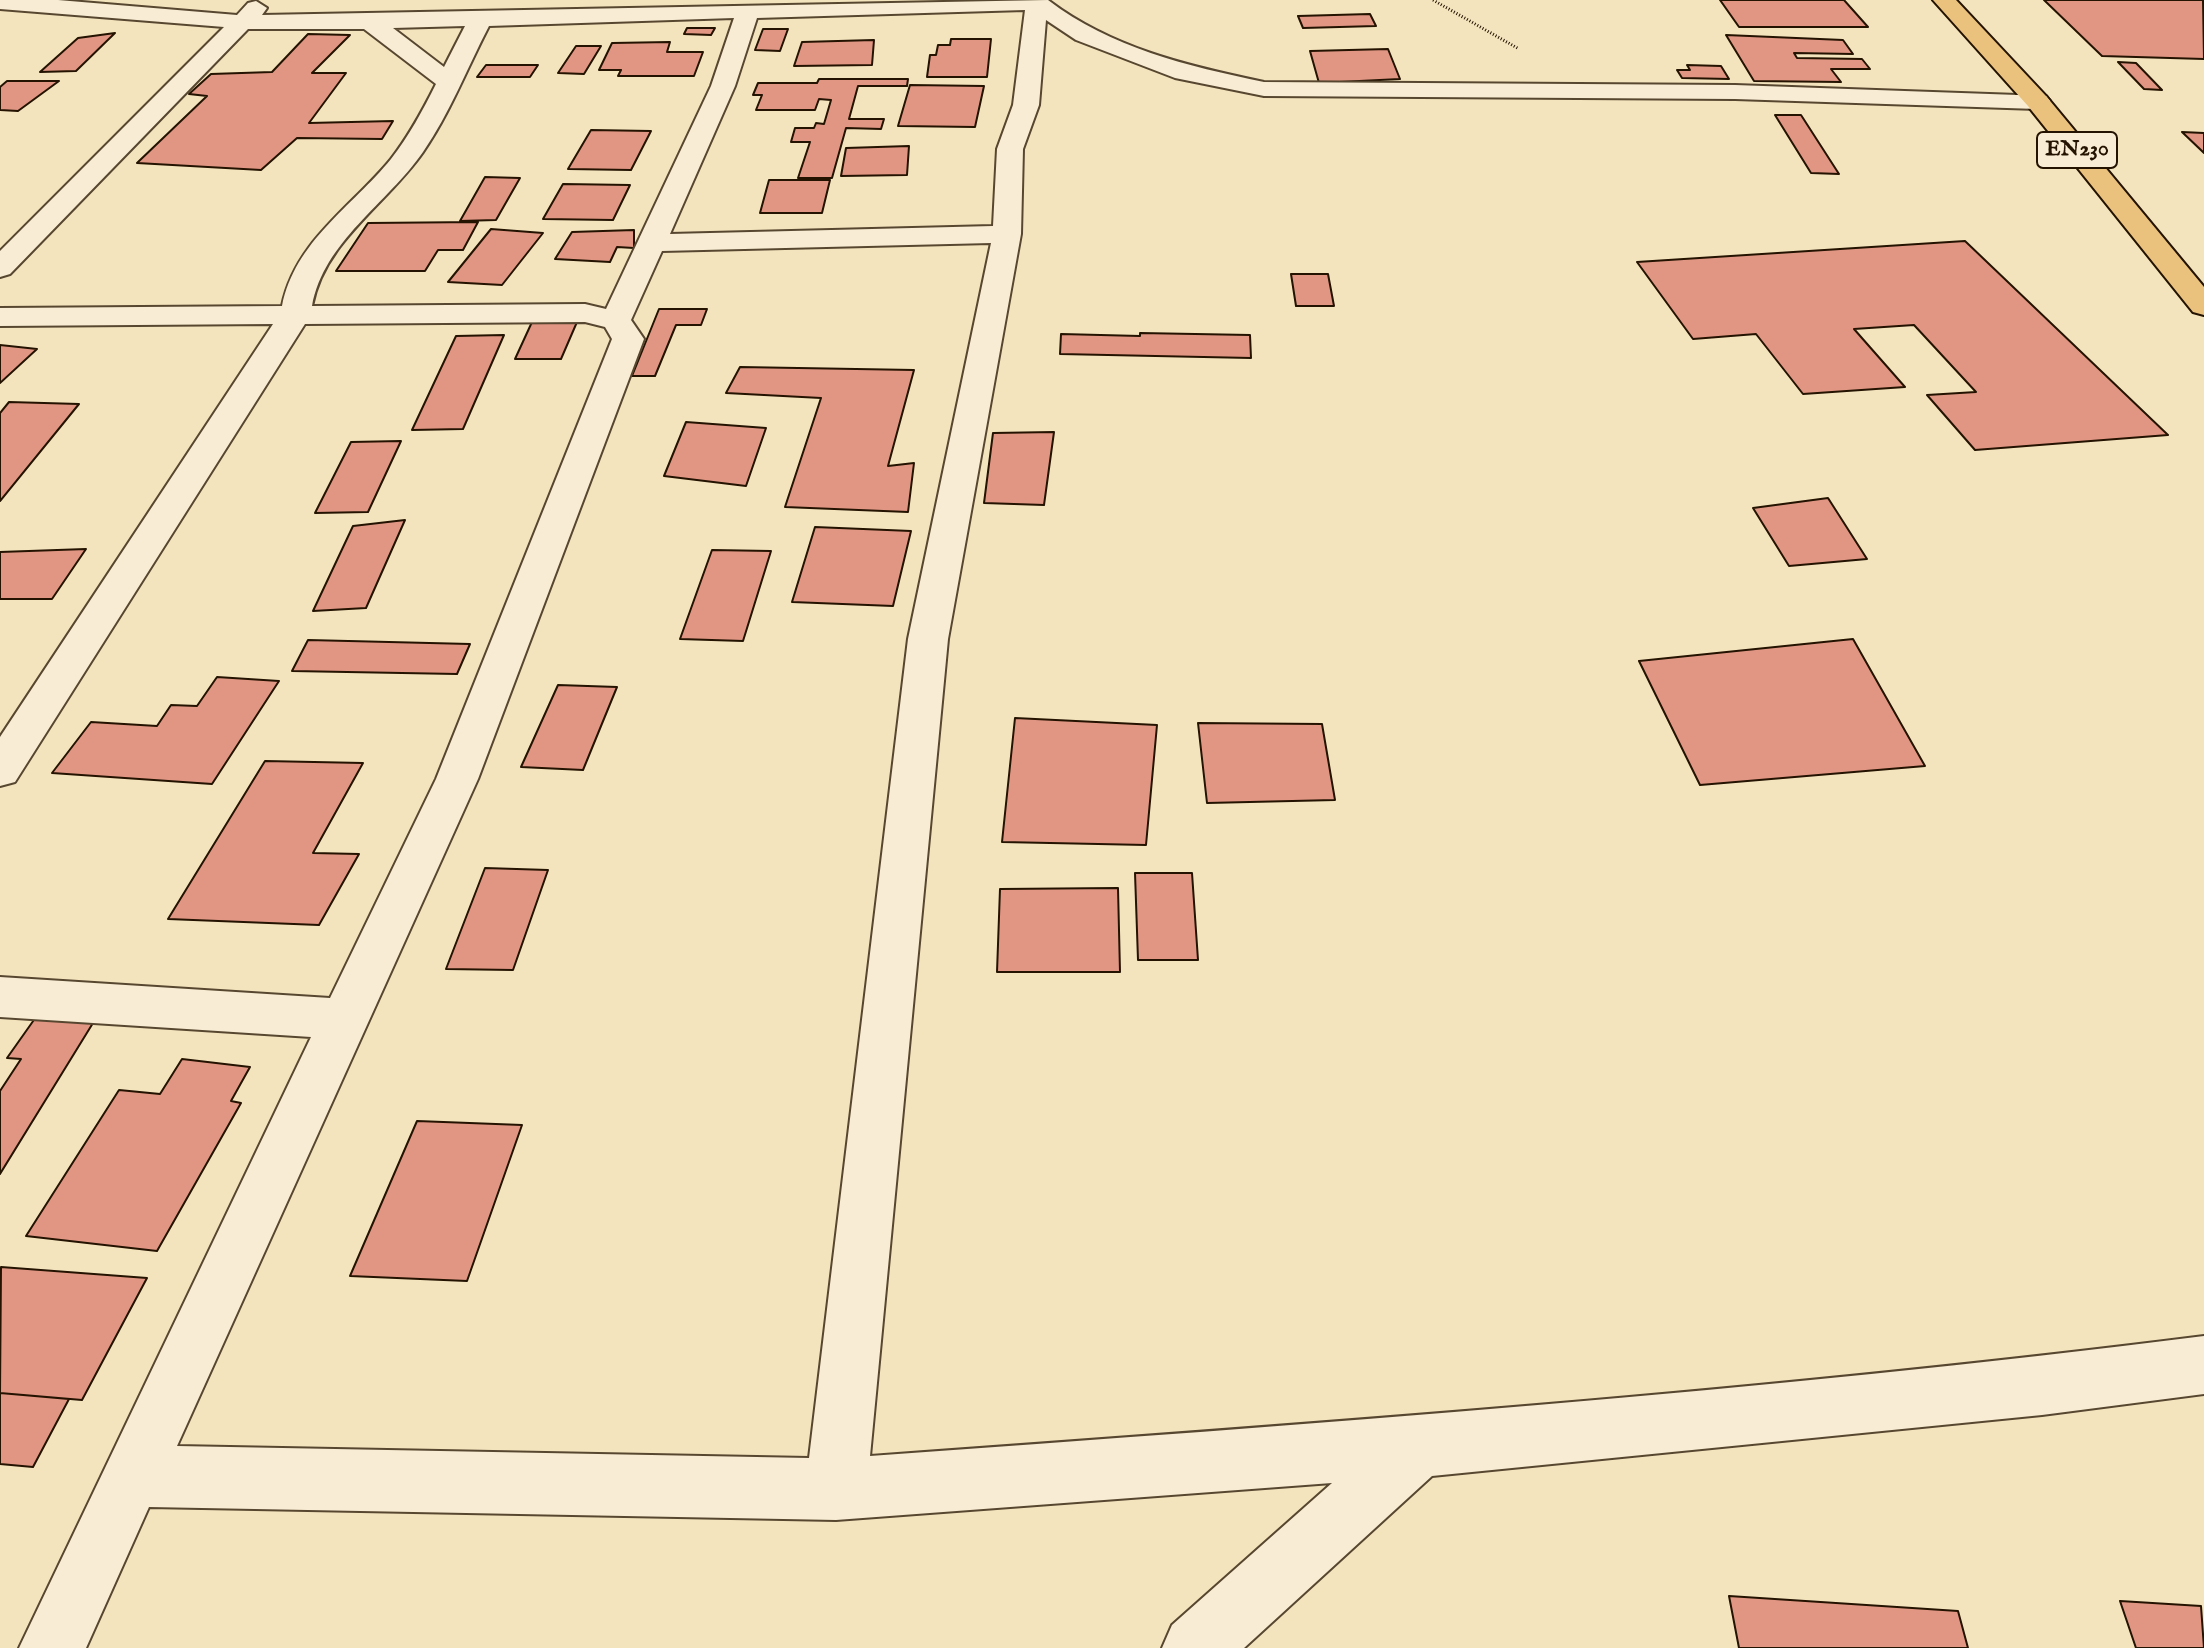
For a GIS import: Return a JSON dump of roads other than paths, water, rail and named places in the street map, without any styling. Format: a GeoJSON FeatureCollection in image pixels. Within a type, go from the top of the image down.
{"type":"FeatureCollection","features":[{"type":"Feature","properties":{"kind":"main road","name":"EN230"},"geometry":{"type":"LineString","coordinates":[[1944,0],[2037,101],[2204,306]]}},
{"type":"Feature","properties":{"kind":"street"},"geometry":{"type":"LineString","coordinates":[[0,268],[263,0]]}},
{"type":"Feature","properties":{"kind":"street"},"geometry":{"type":"LineString","coordinates":[[9,5],[242,22],[370,22],[1037,1],[1084,35],[1137,56],[1184,73],[1264,89],[1592,90],[2037,101]]}},
{"type":"Feature","properties":{"kind":"street"},"geometry":{"type":"LineString","coordinates":[[836,1489],[928,639],[1007,234],[1010,149],[1026,105],[1037,1]]}},
{"type":"Feature","properties":{"kind":"street"},"geometry":{"type":"LineString","coordinates":[[616,320],[723,86],[748,10]]}},
{"type":"Feature","properties":{"kind":"street"},"geometry":{"type":"LineString","coordinates":[[0,771],[295,315],[297,292],[317,253],[328,237],[402,164],[429,121],[481,18]]}},
{"type":"Feature","properties":{"kind":"street"},"geometry":{"type":"LineString","coordinates":[[370,22],[447,81]]}},
{"type":"Feature","properties":{"kind":"street"},"geometry":{"type":"LineString","coordinates":[[650,243],[1007,234]]}},
{"type":"Feature","properties":{"kind":"street"},"geometry":{"type":"LineString","coordinates":[[0,317],[585,313],[616,320],[628,339],[457,779],[52,1648]]}},
{"type":"Feature","properties":{"kind":"street"},"geometry":{"type":"LineString","coordinates":[[0,997],[345,1019]]}},
{"type":"Feature","properties":{"kind":"street"},"geometry":{"type":"LineString","coordinates":[[133,1476],[836,1489],[1419,1447],[2042,1386],[2204,1365]]}},
{"type":"Feature","properties":{"kind":"street"},"geometry":{"type":"LineString","coordinates":[[1195,1648],[1419,1447]]}}]}
